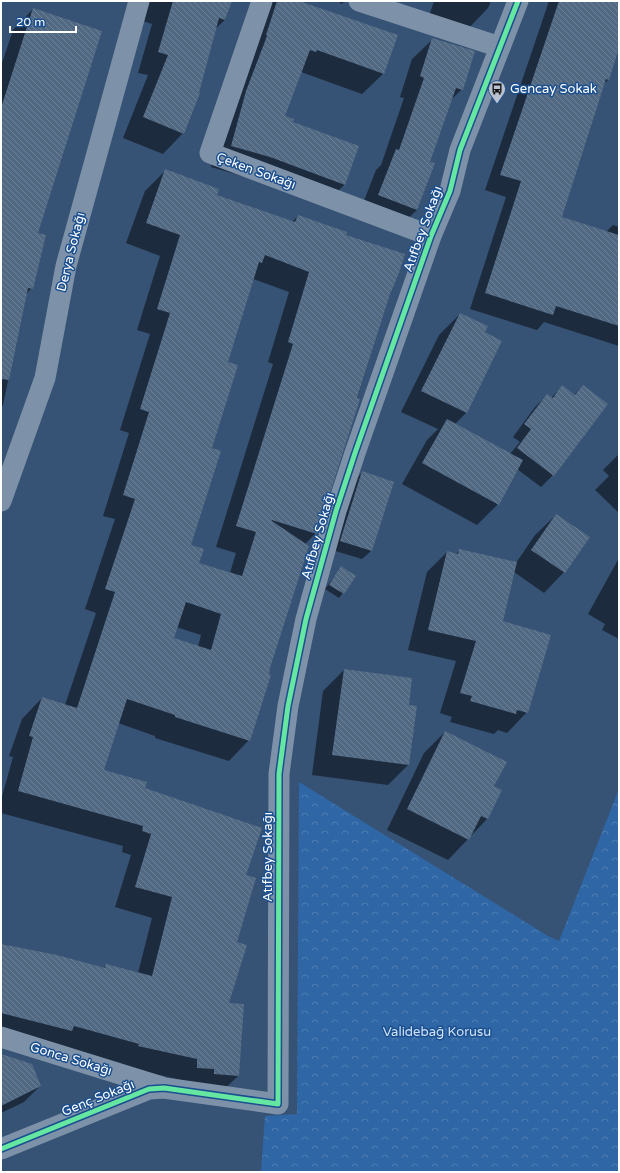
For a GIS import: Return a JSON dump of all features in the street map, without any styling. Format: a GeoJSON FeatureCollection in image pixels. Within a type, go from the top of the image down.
{"type":"FeatureCollection","features":[{"type":"Feature","properties":{"kind":"street","name":"Derya Sokağı"},"geometry":{"type":"LineString","coordinates":[[1,501],[45,378],[66,266],[139,1]]}},
{"type":"Feature","properties":{"kind":"street","name":"Çeken Sokağı"},"geometry":{"type":"LineString","coordinates":[[262,1],[210,153],[431,236]]}},
{"type":"Feature","properties":{"kind":"street"},"geometry":{"type":"LineString","coordinates":[[359,1],[500,47]]}},
{"type":"Feature","properties":{"kind":"street","name":"Atıfbey Sokağı"},"geometry":{"type":"LineString","coordinates":[[278,1104],[279,774],[288,706],[306,619],[336,511],[431,236],[450,191],[460,150],[518,1]]}},
{"type":"Feature","properties":{"kind":"street","name":"Gonca Sokağı"},"geometry":{"type":"LineString","coordinates":[[1,1037],[164,1088]]}},
{"type":"Feature","properties":{"kind":"street","name":"Genç Sokağı"},"geometry":{"type":"LineString","coordinates":[[1,1149],[149,1089],[164,1088],[278,1104]]}},
{"type":"Feature","properties":{"kind":"green space","name":"Validebağ Korusu"},"geometry":{"type":"Polygon","coordinates":[[[299,782],[548,936],[559,941],[619,789],[619,1172],[261,1172],[265,1116],[297,1114],[299,782]]]}},
{"type":"Feature","properties":{"kind":"building"},"geometry":{"type":"Polygon","coordinates":[[[173,1],[232,1],[225,20],[219,18],[200,93],[184,134],[143,117],[168,55],[158,52],[173,1]]]}},
{"type":"Feature","properties":{"kind":"building"},"geometry":{"type":"Polygon","coordinates":[[[277,1],[299,1],[398,35],[384,74],[317,50],[316,52],[310,50],[285,116],[294,119],[293,122],[359,146],[345,185],[270,157],[231,146],[246,91],[267,36],[266,35],[277,1]]]}},
{"type":"Feature","properties":{"kind":"building"},"geometry":{"type":"Polygon","coordinates":[[[559,1],[619,1],[619,48],[609,80],[606,79],[562,217],[619,235],[619,326],[556,306],[553,315],[485,293],[521,181],[500,175],[559,1]]]}},
{"type":"Feature","properties":{"kind":"building"},"geometry":{"type":"Polygon","coordinates":[[[33,8],[102,31],[38,233],[46,235],[33,289],[28,288],[9,380],[1,379],[1,108],[33,8]]]}},
{"type":"Feature","properties":{"kind":"building"},"geometry":{"type":"Polygon","coordinates":[[[432,38],[475,51],[463,90],[456,88],[430,162],[435,163],[417,210],[378,195],[396,149],[399,150],[424,78],[420,76],[432,38]]]}},
{"type":"Feature","properties":{"kind":"building"},"geometry":{"type":"Polygon","coordinates":[[[165,169],[219,189],[217,195],[295,222],[298,215],[347,232],[346,235],[405,254],[390,294],[357,398],[360,399],[317,534],[272,520],[309,546],[270,668],[269,674],[271,675],[250,741],[175,717],[175,715],[127,699],[104,770],[147,782],[145,788],[262,828],[246,875],[256,878],[237,942],[247,945],[229,1003],[244,1004],[239,1076],[214,1074],[214,1069],[197,1068],[197,1059],[138,1046],[139,1044],[74,1026],[72,1031],[1,1013],[1,944],[57,955],[105,968],[106,964],[152,976],[172,897],[135,887],[151,834],[142,831],[143,826],[18,791],[33,737],[29,736],[42,697],[77,708],[115,592],[105,589],[135,499],[123,495],[149,412],[140,409],[170,313],[157,309],[180,235],[146,223],[165,169]],[[265,255],[262,263],[259,262],[228,362],[238,365],[212,448],[221,451],[191,545],[204,549],[199,563],[242,576],[256,532],[236,526],[293,344],[288,342],[309,272],[265,255]],[[186,602],[174,638],[211,650],[221,614],[186,602]]]}},
{"type":"Feature","properties":{"kind":"building"},"geometry":{"type":"Polygon","coordinates":[[[460,313],[488,326],[485,332],[502,341],[467,413],[421,391],[460,313]]]}},
{"type":"Feature","properties":{"kind":"building"},"geometry":{"type":"Polygon","coordinates":[[[562,385],[575,395],[583,385],[608,404],[554,476],[517,448],[531,429],[524,424],[547,394],[553,398],[562,385]]]}},
{"type":"Feature","properties":{"kind":"building"},"geometry":{"type":"Polygon","coordinates":[[[447,419],[523,460],[499,505],[422,463],[447,419]]]}},
{"type":"Feature","properties":{"kind":"building"},"geometry":{"type":"Polygon","coordinates":[[[362,471],[394,482],[372,551],[340,541],[362,471]]]}},
{"type":"Feature","properties":{"kind":"building"},"geometry":{"type":"Polygon","coordinates":[[[556,514],[590,537],[565,573],[531,550],[556,514]]]}},
{"type":"Feature","properties":{"kind":"building"},"geometry":{"type":"Polygon","coordinates":[[[459,549],[517,562],[503,621],[551,635],[528,713],[517,710],[516,714],[470,701],[472,696],[460,693],[476,641],[428,630],[447,551],[458,554],[459,549]]]}},
{"type":"Feature","properties":{"kind":"building"},"geometry":{"type":"Polygon","coordinates":[[[341,566],[356,576],[344,594],[329,585],[341,566]]]}},
{"type":"Feature","properties":{"kind":"building"},"geometry":{"type":"Polygon","coordinates":[[[344,669],[412,678],[409,705],[417,706],[409,765],[332,755],[344,669]]]}},
{"type":"Feature","properties":{"kind":"building"},"geometry":{"type":"Polygon","coordinates":[[[445,731],[507,762],[494,786],[502,790],[488,819],[481,816],[469,840],[407,809],[445,731]]]}},
{"type":"Feature","properties":{"kind":"building"},"geometry":{"type":"Polygon","coordinates":[[[1,1054],[32,1064],[41,1086],[1,1106],[1,1054]]]}},
{"type":"Feature","properties":{"kind":"cycle path"},"geometry":{"type":"LineString","coordinates":[[1,1149],[149,1089],[164,1088],[278,1104],[279,774],[288,706],[306,619],[336,511],[355,453],[431,236],[450,191],[460,150],[518,1]]}},
{"type":"Feature","properties":{"kind":"place","name":"Gencay Sokak"},"geometry":{"type":"Point","coordinates":[497,104]}}]}
